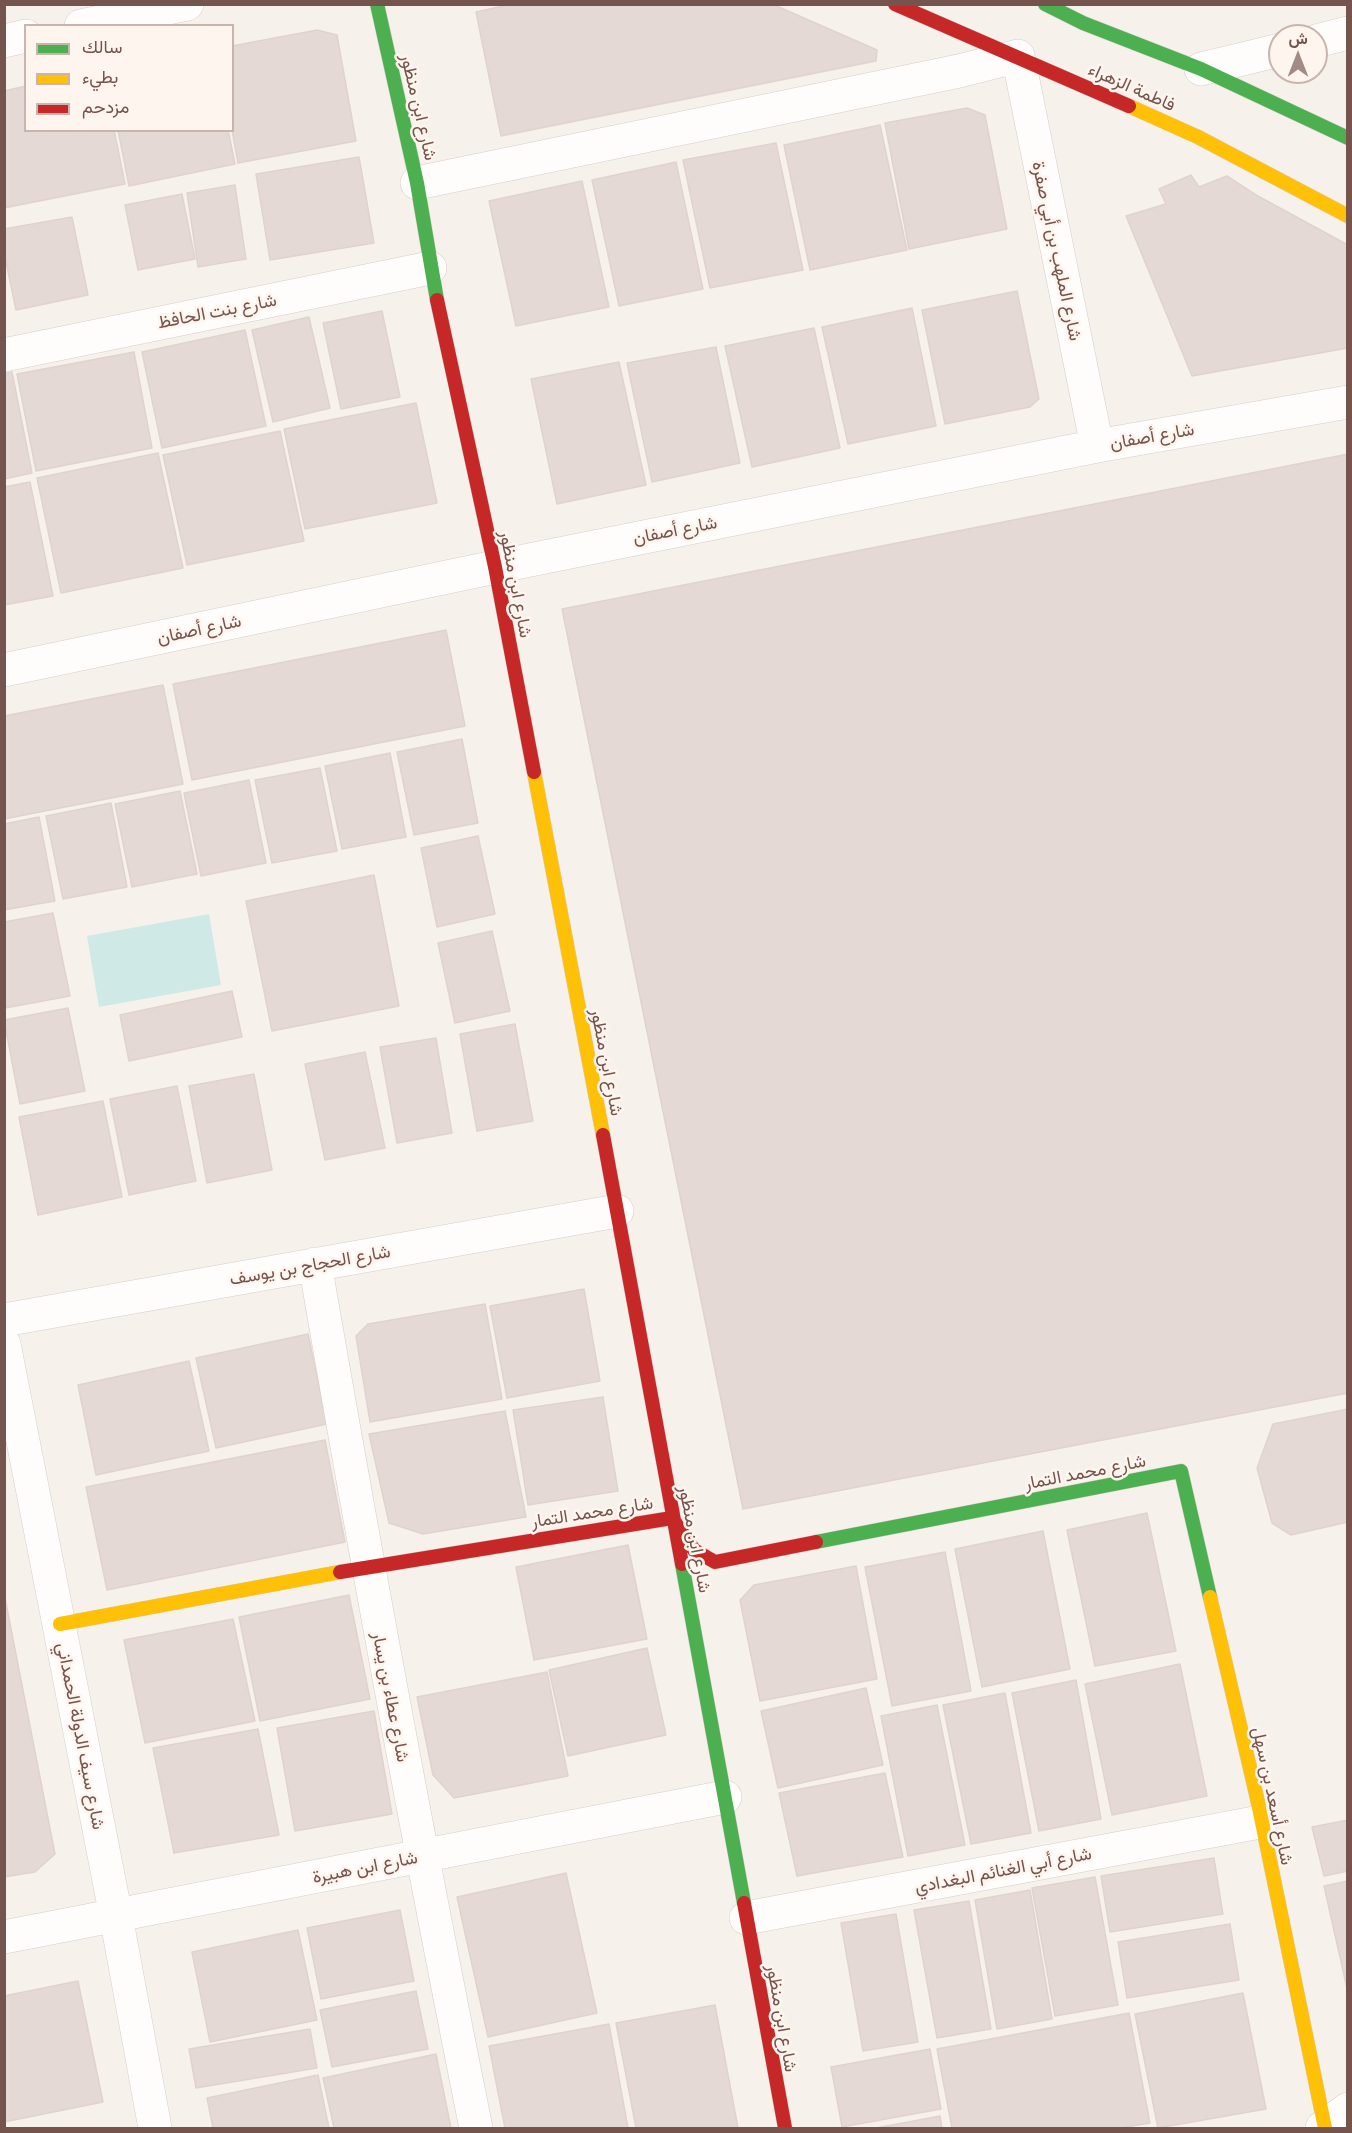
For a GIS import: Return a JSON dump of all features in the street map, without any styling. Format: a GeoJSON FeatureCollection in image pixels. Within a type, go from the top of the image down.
{"type":"FeatureCollection","features":[{"type":"Feature","properties":{"kind":"street"},"geometry":{"type":"LineString","coordinates":[[91,24],[187,4]]}},
{"type":"Feature","properties":{"kind":"street","name":"شارع ابن منظور"},"geometry":{"type":"LineString","coordinates":[[378,4],[417,183],[430,268],[495,567],[617,1210],[784,2128]]}},
{"type":"Feature","properties":{"kind":"street","name":"فاطمة الزهراء"},"geometry":{"type":"LineString","coordinates":[[895,4],[1018,56],[1198,137],[1332,206],[1347,216]]}},
{"type":"Feature","properties":{"kind":"street"},"geometry":{"type":"LineString","coordinates":[[1045,4],[1082,14],[1347,138]]}},
{"type":"Feature","properties":{"kind":"street"},"geometry":{"type":"LineString","coordinates":[[1328,38],[1347,33]]}},
{"type":"Feature","properties":{"kind":"street"},"geometry":{"type":"LineString","coordinates":[[4,41],[24,36]]}},
{"type":"Feature","properties":{"kind":"street"},"geometry":{"type":"LineString","coordinates":[[1201,69],[1268,53]]}},
{"type":"Feature","properties":{"kind":"street"},"geometry":{"type":"LineString","coordinates":[[417,183],[959,71],[1018,56]]}},
{"type":"Feature","properties":{"kind":"street","name":"شارع الملهب بن أبي صفرة"},"geometry":{"type":"LineString","coordinates":[[1018,56],[1097,446]]}},
{"type":"Feature","properties":{"kind":"street","name":"شارع بنت الحافظ"},"geometry":{"type":"LineString","coordinates":[[4,354],[430,268]]}},
{"type":"Feature","properties":{"kind":"street","name":"شارع أصفان"},"geometry":{"type":"LineString","coordinates":[[4,670],[495,567],[1097,446],[1347,402]]}},
{"type":"Feature","properties":{"kind":"street","name":"شارع الحجاج بن يوسف"},"geometry":{"type":"LineString","coordinates":[[4,1320],[617,1210]]}},
{"type":"Feature","properties":{"kind":"street","name":"شارع عطاء بن يسار"},"geometry":{"type":"LineString","coordinates":[[315,1264],[367,1567],[421,1856],[476,2128]]}},
{"type":"Feature","properties":{"kind":"street","name":"شارع سيف الدولة الحمداني"},"geometry":{"type":"LineString","coordinates":[[4,1344],[60,1624],[155,2128]]}},
{"type":"Feature","properties":{"kind":"street","name":"شارع محمد التمار"},"geometry":{"type":"LineString","coordinates":[[60,1624],[367,1567],[672,1518],[694,1550],[715,1562],[1181,1472]]}},
{"type":"Feature","properties":{"kind":"street","name":"شارع أسعد بن سهل"},"geometry":{"type":"LineString","coordinates":[[1181,1472],[1257,1798],[1260,1822],[1324,2128]]}},
{"type":"Feature","properties":{"kind":"street","name":"شارع ابن هبيرة"},"geometry":{"type":"LineString","coordinates":[[4,1937],[725,1797]]}},
{"type":"Feature","properties":{"kind":"street","name":"شارع أبي الغنائم البغدادي"},"geometry":{"type":"LineString","coordinates":[[746,1918],[1260,1822]]}},
{"type":"Feature","properties":{"kind":"street"},"geometry":{"type":"LineString","coordinates":[[1324,2128],[1347,2109]]}},
{"type":"Feature","properties":{"kind":"water"},"geometry":{"type":"Polygon","coordinates":[[[209,914],[221,985],[99,1007],[87,936],[209,914]]]}},
{"type":"Feature","properties":{"kind":"building"},"geometry":{"type":"Polygon","coordinates":[[[512,4],[772,4],[877,50],[876,61],[501,136],[476,12],[512,4]]]}},
{"type":"Feature","properties":{"kind":"building"},"geometry":{"type":"Polygon","coordinates":[[[317,30],[337,35],[356,141],[238,163],[232,132],[234,46],[317,30]]]}},
{"type":"Feature","properties":{"kind":"building"},"geometry":{"type":"Polygon","coordinates":[[[24,86],[24,132],[114,132],[125,184],[4,208],[4,91],[24,86]]]}},
{"type":"Feature","properties":{"kind":"building"},"geometry":{"type":"Polygon","coordinates":[[[967,108],[985,115],[1007,229],[909,249],[885,123],[967,108]]]}},
{"type":"Feature","properties":{"kind":"building"},"geometry":{"type":"Polygon","coordinates":[[[880,125],[907,250],[810,270],[784,145],[880,125]]]}},
{"type":"Feature","properties":{"kind":"building"},"geometry":{"type":"Polygon","coordinates":[[[118,132],[228,132],[235,164],[129,186],[118,132]]]}},
{"type":"Feature","properties":{"kind":"building"},"geometry":{"type":"Polygon","coordinates":[[[776,143],[803,270],[710,288],[683,160],[776,143]]]}},
{"type":"Feature","properties":{"kind":"building"},"geometry":{"type":"Polygon","coordinates":[[[359,157],[374,243],[270,260],[256,174],[359,157]]]}},
{"type":"Feature","properties":{"kind":"building"},"geometry":{"type":"Polygon","coordinates":[[[676,162],[703,289],[619,306],[592,180],[676,162]]]}},
{"type":"Feature","properties":{"kind":"building"},"geometry":{"type":"Polygon","coordinates":[[[1191,175],[1199,187],[1227,176],[1256,195],[1348,245],[1348,348],[1192,376],[1126,216],[1166,204],[1159,189],[1191,175]]]}},
{"type":"Feature","properties":{"kind":"building"},"geometry":{"type":"Polygon","coordinates":[[[582,181],[609,307],[516,326],[489,201],[582,181]]]}},
{"type":"Feature","properties":{"kind":"building"},"geometry":{"type":"Polygon","coordinates":[[[235,185],[246,259],[198,267],[187,193],[235,185]]]}},
{"type":"Feature","properties":{"kind":"building"},"geometry":{"type":"Polygon","coordinates":[[[182,194],[195,259],[138,270],[125,205],[182,194]]]}},
{"type":"Feature","properties":{"kind":"building"},"geometry":{"type":"Polygon","coordinates":[[[72,217],[88,295],[16,310],[4,252],[4,229],[72,217]]]}},
{"type":"Feature","properties":{"kind":"building"},"geometry":{"type":"Polygon","coordinates":[[[1017,291],[1039,399],[1030,407],[945,424],[922,310],[1017,291]]]}},
{"type":"Feature","properties":{"kind":"building"},"geometry":{"type":"Polygon","coordinates":[[[912,308],[936,426],[848,444],[822,327],[912,308]]]}},
{"type":"Feature","properties":{"kind":"building"},"geometry":{"type":"Polygon","coordinates":[[[382,311],[400,397],[341,409],[323,323],[382,311]]]}},
{"type":"Feature","properties":{"kind":"building"},"geometry":{"type":"Polygon","coordinates":[[[309,317],[330,408],[273,422],[252,330],[309,317]]]}},
{"type":"Feature","properties":{"kind":"building"},"geometry":{"type":"Polygon","coordinates":[[[814,328],[840,448],[752,467],[725,346],[814,328]]]}},
{"type":"Feature","properties":{"kind":"building"},"geometry":{"type":"Polygon","coordinates":[[[245,330],[266,426],[162,448],[142,352],[245,330]]]}},
{"type":"Feature","properties":{"kind":"building"},"geometry":{"type":"Polygon","coordinates":[[[716,347],[740,463],[652,482],[627,363],[716,347]]]}},
{"type":"Feature","properties":{"kind":"building"},"geometry":{"type":"Polygon","coordinates":[[[134,352],[152,448],[36,471],[17,374],[134,352]]]}},
{"type":"Feature","properties":{"kind":"building"},"geometry":{"type":"Polygon","coordinates":[[[619,362],[646,485],[557,504],[531,379],[619,362]]]}},
{"type":"Feature","properties":{"kind":"building"},"geometry":{"type":"Polygon","coordinates":[[[12,372],[32,473],[4,479],[4,374],[12,372]]]}},
{"type":"Feature","properties":{"kind":"building"},"geometry":{"type":"Polygon","coordinates":[[[416,403],[437,503],[305,529],[284,429],[416,403]]]}},
{"type":"Feature","properties":{"kind":"building"},"geometry":{"type":"Polygon","coordinates":[[[280,431],[304,541],[187,565],[163,455],[280,431]]]}},
{"type":"Feature","properties":{"kind":"building"},"geometry":{"type":"Polygon","coordinates":[[[158,453],[183,568],[61,593],[37,478],[158,453]]]}},
{"type":"Feature","properties":{"kind":"building"},"geometry":{"type":"Polygon","coordinates":[[[1348,454],[1348,1393],[743,1509],[562,609],[1348,454]]]}},
{"type":"Feature","properties":{"kind":"building"},"geometry":{"type":"Polygon","coordinates":[[[30,482],[53,596],[4,605],[4,487],[30,482]]]}},
{"type":"Feature","properties":{"kind":"building"},"geometry":{"type":"Polygon","coordinates":[[[446,630],[465,726],[192,780],[173,684],[446,630]]]}},
{"type":"Feature","properties":{"kind":"building"},"geometry":{"type":"Polygon","coordinates":[[[163,685],[183,784],[4,819],[4,716],[163,685]]]}},
{"type":"Feature","properties":{"kind":"building"},"geometry":{"type":"Polygon","coordinates":[[[462,739],[478,823],[414,835],[397,752],[462,739]]]}},
{"type":"Feature","properties":{"kind":"building"},"geometry":{"type":"Polygon","coordinates":[[[390,753],[406,837],[342,849],[325,766],[390,753]]]}},
{"type":"Feature","properties":{"kind":"building"},"geometry":{"type":"Polygon","coordinates":[[[320,768],[337,851],[272,863],[255,780],[320,768]]]}},
{"type":"Feature","properties":{"kind":"building"},"geometry":{"type":"Polygon","coordinates":[[[249,780],[266,863],[201,876],[184,793],[249,780]]]}},
{"type":"Feature","properties":{"kind":"building"},"geometry":{"type":"Polygon","coordinates":[[[180,791],[197,874],[132,887],[115,804],[180,791]]]}},
{"type":"Feature","properties":{"kind":"building"},"geometry":{"type":"Polygon","coordinates":[[[111,803],[127,887],[63,899],[46,816],[111,803]]]}},
{"type":"Feature","properties":{"kind":"building"},"geometry":{"type":"Polygon","coordinates":[[[39,817],[55,901],[4,910],[4,824],[39,817]]]}},
{"type":"Feature","properties":{"kind":"building"},"geometry":{"type":"Polygon","coordinates":[[[478,836],[495,914],[437,927],[421,848],[478,836]]]}},
{"type":"Feature","properties":{"kind":"building"},"geometry":{"type":"Polygon","coordinates":[[[374,875],[399,1006],[272,1031],[246,901],[374,875]]]}},
{"type":"Feature","properties":{"kind":"building"},"geometry":{"type":"Polygon","coordinates":[[[53,913],[70,996],[5,1008],[4,922],[53,913]]]}},
{"type":"Feature","properties":{"kind":"building"},"geometry":{"type":"Polygon","coordinates":[[[492,931],[510,1011],[455,1023],[438,943],[492,931]]]}},
{"type":"Feature","properties":{"kind":"building"},"geometry":{"type":"Polygon","coordinates":[[[232,991],[242,1037],[129,1061],[120,1015],[232,991]]]}},
{"type":"Feature","properties":{"kind":"building"},"geometry":{"type":"Polygon","coordinates":[[[68,1008],[85,1091],[20,1104],[4,1020],[68,1008]]]}},
{"type":"Feature","properties":{"kind":"building"},"geometry":{"type":"Polygon","coordinates":[[[515,1024],[533,1121],[477,1131],[460,1034],[515,1024]]]}},
{"type":"Feature","properties":{"kind":"building"},"geometry":{"type":"Polygon","coordinates":[[[436,1038],[452,1133],[397,1143],[380,1047],[436,1038]]]}},
{"type":"Feature","properties":{"kind":"building"},"geometry":{"type":"Polygon","coordinates":[[[365,1052],[385,1148],[325,1160],[305,1064],[365,1052]]]}},
{"type":"Feature","properties":{"kind":"building"},"geometry":{"type":"Polygon","coordinates":[[[254,1074],[272,1170],[207,1183],[189,1086],[254,1074]]]}},
{"type":"Feature","properties":{"kind":"building"},"geometry":{"type":"Polygon","coordinates":[[[177,1086],[196,1181],[129,1195],[110,1099],[177,1086]]]}},
{"type":"Feature","properties":{"kind":"building"},"geometry":{"type":"Polygon","coordinates":[[[103,1101],[122,1197],[38,1215],[19,1117],[103,1101]]]}},
{"type":"Feature","properties":{"kind":"building"},"geometry":{"type":"Polygon","coordinates":[[[584,1289],[600,1381],[507,1398],[490,1306],[584,1289]]]}},
{"type":"Feature","properties":{"kind":"building"},"geometry":{"type":"Polygon","coordinates":[[[485,1304],[502,1399],[370,1422],[356,1336],[368,1324],[485,1304]]]}},
{"type":"Feature","properties":{"kind":"building"},"geometry":{"type":"Polygon","coordinates":[[[308,1334],[327,1424],[216,1448],[196,1358],[308,1334]]]}},
{"type":"Feature","properties":{"kind":"building"},"geometry":{"type":"Polygon","coordinates":[[[189,1361],[209,1451],[96,1475],[78,1385],[189,1361]]]}},
{"type":"Feature","properties":{"kind":"building"},"geometry":{"type":"Polygon","coordinates":[[[603,1397],[618,1491],[528,1505],[513,1410],[603,1397]]]}},
{"type":"Feature","properties":{"kind":"building"},"geometry":{"type":"Polygon","coordinates":[[[1348,1409],[1348,1522],[1291,1535],[1272,1523],[1257,1468],[1273,1424],[1348,1409]]]}},
{"type":"Feature","properties":{"kind":"building"},"geometry":{"type":"Polygon","coordinates":[[[505,1411],[526,1517],[423,1534],[389,1523],[369,1434],[505,1411]]]}},
{"type":"Feature","properties":{"kind":"building"},"geometry":{"type":"Polygon","coordinates":[[[325,1440],[345,1542],[107,1590],[86,1487],[325,1440]]]}},
{"type":"Feature","properties":{"kind":"building"},"geometry":{"type":"Polygon","coordinates":[[[1147,1513],[1176,1651],[1095,1666],[1067,1530],[1147,1513]]]}},
{"type":"Feature","properties":{"kind":"building"},"geometry":{"type":"Polygon","coordinates":[[[1043,1531],[1070,1669],[982,1687],[955,1549],[1043,1531]]]}},
{"type":"Feature","properties":{"kind":"building"},"geometry":{"type":"Polygon","coordinates":[[[628,1545],[647,1639],[534,1660],[516,1567],[628,1545]]]}},
{"type":"Feature","properties":{"kind":"building"},"geometry":{"type":"Polygon","coordinates":[[[945,1552],[971,1691],[892,1706],[865,1567],[945,1552]]]}},
{"type":"Feature","properties":{"kind":"building"},"geometry":{"type":"Polygon","coordinates":[[[856,1566],[877,1679],[760,1701],[740,1600],[754,1585],[856,1566]]]}},
{"type":"Feature","properties":{"kind":"building"},"geometry":{"type":"Polygon","coordinates":[[[4,1593],[55,1854],[35,1872],[4,1877],[4,1593]]]}},
{"type":"Feature","properties":{"kind":"building"},"geometry":{"type":"Polygon","coordinates":[[[349,1595],[370,1699],[260,1721],[239,1617],[349,1595]]]}},
{"type":"Feature","properties":{"kind":"building"},"geometry":{"type":"Polygon","coordinates":[[[233,1619],[255,1721],[145,1743],[124,1640],[233,1619]]]}},
{"type":"Feature","properties":{"kind":"building"},"geometry":{"type":"Polygon","coordinates":[[[647,1648],[666,1735],[568,1756],[549,1670],[647,1648]]]}},
{"type":"Feature","properties":{"kind":"building"},"geometry":{"type":"Polygon","coordinates":[[[1180,1664],[1207,1796],[1112,1815],[1085,1684],[1180,1664]]]}},
{"type":"Feature","properties":{"kind":"building"},"geometry":{"type":"Polygon","coordinates":[[[547,1672],[568,1776],[454,1798],[433,1775],[417,1697],[547,1672]]]}},
{"type":"Feature","properties":{"kind":"building"},"geometry":{"type":"Polygon","coordinates":[[[1076,1680],[1101,1819],[1039,1831],[1012,1693],[1076,1680]]]}},
{"type":"Feature","properties":{"kind":"building"},"geometry":{"type":"Polygon","coordinates":[[[866,1688],[883,1765],[778,1788],[761,1711],[866,1688]]]}},
{"type":"Feature","properties":{"kind":"building"},"geometry":{"type":"Polygon","coordinates":[[[1005,1693],[1031,1833],[971,1844],[943,1705],[1005,1693]]]}},
{"type":"Feature","properties":{"kind":"building"},"geometry":{"type":"Polygon","coordinates":[[[937,1705],[965,1845],[908,1856],[881,1716],[937,1705]]]}},
{"type":"Feature","properties":{"kind":"building"},"geometry":{"type":"Polygon","coordinates":[[[374,1711],[392,1814],[295,1831],[277,1728],[374,1711]]]}},
{"type":"Feature","properties":{"kind":"building"},"geometry":{"type":"Polygon","coordinates":[[[258,1729],[279,1835],[174,1853],[153,1748],[258,1729]]]}},
{"type":"Feature","properties":{"kind":"building"},"geometry":{"type":"Polygon","coordinates":[[[885,1773],[903,1857],[797,1876],[779,1793],[885,1773]]]}},
{"type":"Feature","properties":{"kind":"building"},"geometry":{"type":"Polygon","coordinates":[[[1348,1820],[1348,1871],[1324,1876],[1312,1827],[1348,1820]]]}},
{"type":"Feature","properties":{"kind":"building"},"geometry":{"type":"Polygon","coordinates":[[[1214,1858],[1223,1914],[1110,1932],[1101,1876],[1214,1858]]]}},
{"type":"Feature","properties":{"kind":"building"},"geometry":{"type":"Polygon","coordinates":[[[566,1873],[597,2013],[488,2037],[457,1897],[566,1873]]]}},
{"type":"Feature","properties":{"kind":"building"},"geometry":{"type":"Polygon","coordinates":[[[1095,1877],[1118,2005],[1055,2016],[1032,1888],[1095,1877]]]}},
{"type":"Feature","properties":{"kind":"building"},"geometry":{"type":"Polygon","coordinates":[[[1348,1881],[1348,1993],[1324,1886],[1348,1881]]]}},
{"type":"Feature","properties":{"kind":"building"},"geometry":{"type":"Polygon","coordinates":[[[1030,1890],[1052,2019],[997,2029],[975,1900],[1030,1890]]]}},
{"type":"Feature","properties":{"kind":"building"},"geometry":{"type":"Polygon","coordinates":[[[969,1901],[991,2029],[937,2038],[914,1910],[969,1901]]]}},
{"type":"Feature","properties":{"kind":"building"},"geometry":{"type":"Polygon","coordinates":[[[400,1910],[414,1981],[321,1999],[307,1928],[400,1910]]]}},
{"type":"Feature","properties":{"kind":"building"},"geometry":{"type":"Polygon","coordinates":[[[896,1914],[918,2042],[863,2051],[841,1923],[896,1914]]]}},
{"type":"Feature","properties":{"kind":"building"},"geometry":{"type":"Polygon","coordinates":[[[1230,1924],[1239,1980],[1127,1998],[1118,1942],[1230,1924]]]}},
{"type":"Feature","properties":{"kind":"building"},"geometry":{"type":"Polygon","coordinates":[[[298,1930],[317,2020],[210,2042],[192,1952],[298,1930]]]}},
{"type":"Feature","properties":{"kind":"building"},"geometry":{"type":"Polygon","coordinates":[[[78,1981],[103,2102],[4,2122],[4,1996],[78,1981]]]}},
{"type":"Feature","properties":{"kind":"building"},"geometry":{"type":"Polygon","coordinates":[[[416,1991],[428,2049],[332,2067],[320,2010],[416,1991]]]}},
{"type":"Feature","properties":{"kind":"building"},"geometry":{"type":"Polygon","coordinates":[[[1243,1993],[1266,2109],[1158,2128],[1135,2014],[1243,1993]]]}},
{"type":"Feature","properties":{"kind":"building"},"geometry":{"type":"Polygon","coordinates":[[[715,2005],[738,2128],[636,2128],[616,2023],[715,2005]]]}},
{"type":"Feature","properties":{"kind":"building"},"geometry":{"type":"Polygon","coordinates":[[[1129,2013],[1150,2123],[1120,2128],[952,2128],[937,2049],[1129,2013]]]}},
{"type":"Feature","properties":{"kind":"building"},"geometry":{"type":"Polygon","coordinates":[[[609,2024],[628,2128],[505,2128],[489,2046],[609,2024]]]}},
{"type":"Feature","properties":{"kind":"building"},"geometry":{"type":"Polygon","coordinates":[[[310,2029],[317,2068],[196,2088],[189,2049],[310,2029]]]}},
{"type":"Feature","properties":{"kind":"building"},"geometry":{"type":"Polygon","coordinates":[[[930,2049],[941,2109],[842,2127],[831,2067],[930,2049]]]}},
{"type":"Feature","properties":{"kind":"building"},"geometry":{"type":"Polygon","coordinates":[[[436,2054],[451,2128],[334,2128],[323,2078],[436,2054]]]}},
{"type":"Feature","properties":{"kind":"building"},"geometry":{"type":"Polygon","coordinates":[[[318,2075],[329,2128],[213,2128],[207,2098],[318,2075]]]}},
{"type":"Feature","properties":{"kind":"building"},"geometry":{"type":"Polygon","coordinates":[[[940,2116],[942,2128],[876,2128],[940,2116]]]}},
{"type":"Feature","properties":{"kind":"traffic: fast"},"geometry":{"type":"LineString","coordinates":[[377,4],[417,183],[437,300]]}},
{"type":"Feature","properties":{"kind":"traffic: fast"},"geometry":{"type":"LineString","coordinates":[[1045,4],[1083,23],[1201,69],[1348,138]]}},
{"type":"Feature","properties":{"kind":"traffic: fast"},"geometry":{"type":"LineString","coordinates":[[816,1542],[1181,1471],[1210,1597]]}},
{"type":"Feature","properties":{"kind":"traffic: fast"},"geometry":{"type":"LineString","coordinates":[[682,1564],[744,1903]]}},
{"type":"Feature","properties":{"kind":"traffic: slow"},"geometry":{"type":"LineString","coordinates":[[1129,106],[1198,137],[1348,216]]}},
{"type":"Feature","properties":{"kind":"traffic: slow"},"geometry":{"type":"LineString","coordinates":[[534,772],[603,1135]]}},
{"type":"Feature","properties":{"kind":"traffic: slow"},"geometry":{"type":"LineString","coordinates":[[60,1624],[340,1572]]}},
{"type":"Feature","properties":{"kind":"traffic: slow"},"geometry":{"type":"LineString","coordinates":[[1210,1597],[1257,1798],[1325,2128]]}},
{"type":"Feature","properties":{"kind":"traffic: jam"},"geometry":{"type":"LineString","coordinates":[[895,4],[1129,106]]}},
{"type":"Feature","properties":{"kind":"traffic: jam"},"geometry":{"type":"LineString","coordinates":[[437,300],[495,567],[534,772]]}},
{"type":"Feature","properties":{"kind":"traffic: jam"},"geometry":{"type":"LineString","coordinates":[[603,1135],[682,1564]]}},
{"type":"Feature","properties":{"kind":"traffic: jam"},"geometry":{"type":"LineString","coordinates":[[340,1572],[672,1518],[694,1550],[715,1562],[816,1542]]}},
{"type":"Feature","properties":{"kind":"traffic: jam"},"geometry":{"type":"LineString","coordinates":[[744,1903],[785,2128]]}}]}
